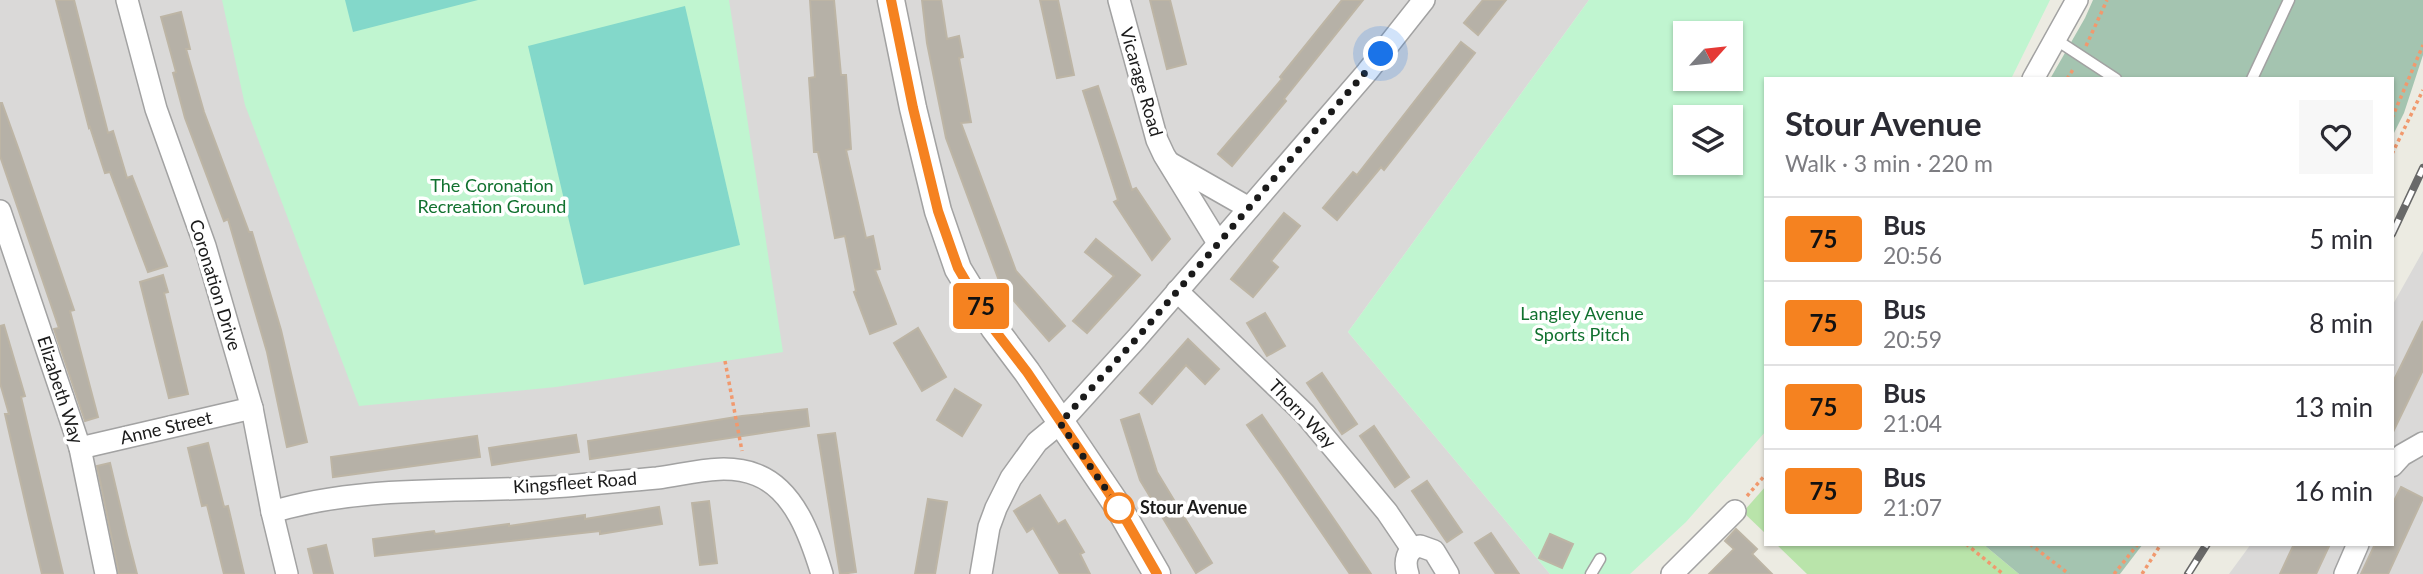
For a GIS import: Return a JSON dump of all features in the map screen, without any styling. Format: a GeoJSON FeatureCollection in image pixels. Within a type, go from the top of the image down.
{"type":"FeatureCollection","features":[{"type":"Feature","properties":{"kind":"street","name":"Coronation Drive"},"geometry":{"type":"LineString","coordinates":[[127,0],[156,108],[205,246],[252,408],[287,574]]}},
{"type":"Feature","properties":{"kind":"street"},"geometry":{"type":"LineString","coordinates":[[891,0],[938,211],[958,268],[993,328],[1027,372],[1119,508],[1157,574]]}},
{"type":"Feature","properties":{"kind":"street","name":"Vicarage Road"},"geometry":{"type":"LineString","coordinates":[[1119,0],[1154,131],[1168,162],[1218,243]]}},
{"type":"Feature","properties":{"kind":"street"},"geometry":{"type":"LineString","coordinates":[[981,574],[989,527],[1008,485],[1037,442],[1060,423],[1177,291],[1367,72],[1423,0]]}},
{"type":"Feature","properties":{"kind":"street"},"geometry":{"type":"LineString","coordinates":[[2034,77],[2077,0]]}},
{"type":"Feature","properties":{"kind":"street"},"geometry":{"type":"LineString","coordinates":[[1168,162],[1249,208]]}},
{"type":"Feature","properties":{"kind":"street","name":"Elizabeth Way"},"geometry":{"type":"LineString","coordinates":[[0,211],[4,233],[80,447],[106,574]]}},
{"type":"Feature","properties":{"kind":"street","name":"Thorn Way"},"geometry":{"type":"LineString","coordinates":[[1177,291],[1305,414],[1387,512],[1412,549]]}},
{"type":"Feature","properties":{"kind":"street","name":"Anne Street"},"geometry":{"type":"LineString","coordinates":[[80,447],[252,408]]}},
{"type":"Feature","properties":{"kind":"street"},"geometry":{"type":"LineString","coordinates":[[2394,464],[2402,455],[2423,443]]}},
{"type":"Feature","properties":{"kind":"street","name":"Kingsfleet Road"},"geometry":{"type":"LineString","coordinates":[[272,512],[320,500],[373,493],[564,486],[659,478],[710,470],[745,471],[760,476],[773,485],[791,505],[807,532],[822,574]]}},
{"type":"Feature","properties":{"kind":"street"},"geometry":{"type":"LineString","coordinates":[[1672,574],[1735,511]]}},
{"type":"Feature","properties":{"kind":"street"},"geometry":{"type":"LineString","coordinates":[[1408,574],[1406,559],[1412,549],[1420,546],[1434,551],[1448,574]]}},
{"type":"Feature","properties":{"kind":"street"},"geometry":{"type":"LineString","coordinates":[[2345,574],[2357,546]]}},
{"type":"Feature","properties":{"kind":"lane"},"geometry":{"type":"LineString","coordinates":[[2253,77],[2289,0]]}},
{"type":"Feature","properties":{"kind":"lane"},"geometry":{"type":"LineString","coordinates":[[2055,39],[2113,77]]}},
{"type":"Feature","properties":{"kind":"lane"},"geometry":{"type":"LineString","coordinates":[[1591,574],[1600,559]]}},
{"type":"Feature","properties":{"kind":"path"},"geometry":{"type":"LineString","coordinates":[[2068,77],[2107,0]]}},
{"type":"Feature","properties":{"kind":"path"},"geometry":{"type":"LineString","coordinates":[[2394,113],[2423,45]]}},
{"type":"Feature","properties":{"kind":"path"},"geometry":{"type":"LineString","coordinates":[[2394,150],[2423,90]]}},
{"type":"Feature","properties":{"kind":"path"},"geometry":{"type":"LineString","coordinates":[[725,361],[745,471]]}},
{"type":"Feature","properties":{"kind":"path"},"geometry":{"type":"LineString","coordinates":[[1735,511],[1764,476]]}},
{"type":"Feature","properties":{"kind":"path"},"geometry":{"type":"LineString","coordinates":[[1968,546],[2003,574]]}},
{"type":"Feature","properties":{"kind":"path"},"geometry":{"type":"LineString","coordinates":[[2033,546],[2068,574]]}},
{"type":"Feature","properties":{"kind":"path"},"geometry":{"type":"LineString","coordinates":[[2115,574],[2136,546]]}},
{"type":"Feature","properties":{"kind":"path"},"geometry":{"type":"LineString","coordinates":[[2142,574],[2160,546]]}},
{"type":"Feature","properties":{"kind":"shaded area"},"geometry":{"type":"Polygon","coordinates":[[[0,0],[1589,0],[1348,332],[1550,574],[0,574],[0,0]]]}},
{"type":"Feature","properties":{"kind":"shaded area"},"geometry":{"type":"Polygon","coordinates":[[[345,0],[478,0],[353,32],[345,0]]]}},
{"type":"Feature","properties":{"kind":"shaded area"},"geometry":{"type":"Polygon","coordinates":[[[685,6],[740,245],[584,285],[528,46],[685,6]]]}},
{"type":"Feature","properties":{"kind":"shaded area"},"geometry":{"type":"Polygon","coordinates":[[[2423,251],[2423,574],[2229,574],[2250,546],[2394,546],[2394,302],[2423,251]]]}},
{"type":"Feature","properties":{"kind":"green space","name":"The Coronation Recreation Ground"},"geometry":{"type":"Polygon","coordinates":[[[222,0],[729,0],[783,352],[556,387],[359,406],[245,105],[222,0]]]}},
{"type":"Feature","properties":{"kind":"green space","name":"Langley Avenue Sports Pitch"},"geometry":{"type":"Polygon","coordinates":[[[1589,0],[2050,0],[2012,77],[1764,77],[1764,433],[1686,522],[1630,574],[1550,574],[1348,332],[1589,0]]]}},
{"type":"Feature","properties":{"kind":"green space"},"geometry":{"type":"Polygon","coordinates":[[[2093,0],[2423,0],[2423,55],[2404,113],[2394,133],[2394,77],[2051,77],[2093,0]]]}},
{"type":"Feature","properties":{"kind":"green space"},"geometry":{"type":"Polygon","coordinates":[[[1764,488],[1764,532],[1743,512],[1764,488]]]}},
{"type":"Feature","properties":{"kind":"green space"},"geometry":{"type":"Polygon","coordinates":[[[1778,546],[1985,546],[2019,574],[1807,574],[1778,546]]]}},
{"type":"Feature","properties":{"kind":"green space"},"geometry":{"type":"Polygon","coordinates":[[[1985,546],[2141,546],[2120,574],[2019,574],[1985,546]]]}},
{"type":"Feature","properties":{"kind":"building"},"geometry":{"type":"Polygon","coordinates":[[[56,0],[74,0],[108,133],[113,131],[127,178],[132,176],[167,266],[148,272],[110,172],[105,173],[89,128],[56,0]]]}},
{"type":"Feature","properties":{"kind":"building"},"geometry":{"type":"Polygon","coordinates":[[[810,0],[834,0],[841,75],[846,75],[851,149],[846,150],[866,238],[873,236],[880,269],[875,270],[896,324],[870,334],[854,292],[856,291],[845,236],[835,238],[818,152],[814,152],[809,78],[815,77],[810,0]]]}},
{"type":"Feature","properties":{"kind":"building"},"geometry":{"type":"Polygon","coordinates":[[[922,0],[941,0],[947,39],[959,36],[963,57],[959,58],[971,122],[961,123],[1016,271],[1065,326],[1049,341],[1001,286],[946,138],[927,43],[922,0]]]}},
{"type":"Feature","properties":{"kind":"building"},"geometry":{"type":"Polygon","coordinates":[[[1040,0],[1058,0],[1074,75],[1057,78],[1040,0]]]}},
{"type":"Feature","properties":{"kind":"building"},"geometry":{"type":"Polygon","coordinates":[[[1150,0],[1170,0],[1186,64],[1167,69],[1150,0]]]}},
{"type":"Feature","properties":{"kind":"building"},"geometry":{"type":"Polygon","coordinates":[[[1342,0],[1363,0],[1284,99],[1286,101],[1232,166],[1218,154],[1282,79],[1280,77],[1342,0]]]}},
{"type":"Feature","properties":{"kind":"building"},"geometry":{"type":"Polygon","coordinates":[[[1483,0],[1506,0],[1478,35],[1464,23],[1483,0]]]}},
{"type":"Feature","properties":{"kind":"building"},"geometry":{"type":"Polygon","coordinates":[[[181,12],[190,49],[186,49],[204,112],[249,232],[252,232],[281,330],[307,442],[287,447],[267,352],[228,219],[224,221],[185,118],[161,17],[181,12]]]}},
{"type":"Feature","properties":{"kind":"building"},"geometry":{"type":"Polygon","coordinates":[[[1461,42],[1475,53],[1384,170],[1381,167],[1337,220],[1323,208],[1353,172],[1357,175],[1461,42]]]}},
{"type":"Feature","properties":{"kind":"building"},"geometry":{"type":"Polygon","coordinates":[[[1098,86],[1132,190],[1136,188],[1170,239],[1152,260],[1114,202],[1118,200],[1083,91],[1098,86]]]}},
{"type":"Feature","properties":{"kind":"building"},"geometry":{"type":"Polygon","coordinates":[[[0,103],[74,310],[70,311],[98,417],[85,421],[54,329],[59,328],[0,156],[0,103]]]}},
{"type":"Feature","properties":{"kind":"building"},"geometry":{"type":"Polygon","coordinates":[[[1284,213],[1300,226],[1271,261],[1278,267],[1253,297],[1231,279],[1284,213]]]}},
{"type":"Feature","properties":{"kind":"building"},"geometry":{"type":"Polygon","coordinates":[[[1096,239],[1140,275],[1087,333],[1073,321],[1114,276],[1085,252],[1096,239]]]}},
{"type":"Feature","properties":{"kind":"building"},"geometry":{"type":"Polygon","coordinates":[[[163,275],[168,292],[164,293],[188,394],[169,398],[140,282],[163,275]]]}},
{"type":"Feature","properties":{"kind":"building"},"geometry":{"type":"Polygon","coordinates":[[[1265,313],[1285,346],[1267,356],[1247,323],[1265,313]]]}},
{"type":"Feature","properties":{"kind":"building"},"geometry":{"type":"Polygon","coordinates":[[[2423,321],[2423,370],[2394,430],[2394,380],[2423,321]]]}},
{"type":"Feature","properties":{"kind":"building"},"geometry":{"type":"Polygon","coordinates":[[[4,325],[25,396],[21,397],[63,574],[42,574],[5,414],[9,414],[0,383],[0,326],[4,325]]]}},
{"type":"Feature","properties":{"kind":"building"},"geometry":{"type":"Polygon","coordinates":[[[918,328],[946,377],[922,391],[894,343],[918,328]]]}},
{"type":"Feature","properties":{"kind":"building"},"geometry":{"type":"Polygon","coordinates":[[[1188,339],[1219,369],[1205,384],[1186,365],[1152,404],[1140,393],[1188,339]]]}},
{"type":"Feature","properties":{"kind":"building"},"geometry":{"type":"Polygon","coordinates":[[[1322,373],[1357,424],[1342,434],[1307,383],[1322,373]]]}},
{"type":"Feature","properties":{"kind":"building"},"geometry":{"type":"Polygon","coordinates":[[[955,389],[981,405],[962,436],[937,420],[955,389]]]}},
{"type":"Feature","properties":{"kind":"building"},"geometry":{"type":"Polygon","coordinates":[[[807,409],[809,426],[590,459],[588,441],[742,416],[807,409]]]}},
{"type":"Feature","properties":{"kind":"building"},"geometry":{"type":"Polygon","coordinates":[[[1139,414],[1157,472],[1212,563],[1196,573],[1140,480],[1121,420],[1139,414]]]}},
{"type":"Feature","properties":{"kind":"building"},"geometry":{"type":"Polygon","coordinates":[[[1262,415],[1371,574],[1350,574],[1247,425],[1262,415]]]}},
{"type":"Feature","properties":{"kind":"building"},"geometry":{"type":"Polygon","coordinates":[[[1374,426],[1409,477],[1395,487],[1360,436],[1374,426]]]}},
{"type":"Feature","properties":{"kind":"building"},"geometry":{"type":"Polygon","coordinates":[[[835,433],[856,572],[840,574],[818,435],[835,433]]]}},
{"type":"Feature","properties":{"kind":"building"},"geometry":{"type":"Polygon","coordinates":[[[576,435],[579,452],[492,465],[489,448],[576,435]]]}},
{"type":"Feature","properties":{"kind":"building"},"geometry":{"type":"Polygon","coordinates":[[[477,436],[480,457],[333,477],[331,457],[477,436]]]}},
{"type":"Feature","properties":{"kind":"building"},"geometry":{"type":"Polygon","coordinates":[[[208,443],[224,507],[228,506],[244,574],[224,574],[207,505],[202,506],[188,448],[208,443]]]}},
{"type":"Feature","properties":{"kind":"building"},"geometry":{"type":"Polygon","coordinates":[[[110,463],[137,574],[119,574],[97,466],[110,463]]]}},
{"type":"Feature","properties":{"kind":"building"},"geometry":{"type":"Polygon","coordinates":[[[1427,481],[1462,532],[1447,542],[1412,491],[1427,481]]]}},
{"type":"Feature","properties":{"kind":"building"},"geometry":{"type":"Polygon","coordinates":[[[2401,487],[2423,498],[2388,574],[2361,574],[2374,546],[2394,546],[2394,501],[2401,487]]]}},
{"type":"Feature","properties":{"kind":"building"},"geometry":{"type":"Polygon","coordinates":[[[1040,495],[1058,524],[1065,520],[1084,552],[1080,554],[1090,574],[1060,574],[1033,528],[1027,532],[1014,511],[1040,495]]]}},
{"type":"Feature","properties":{"kind":"building"},"geometry":{"type":"Polygon","coordinates":[[[928,499],[947,502],[935,574],[915,574],[928,499]]]}},
{"type":"Feature","properties":{"kind":"building"},"geometry":{"type":"Polygon","coordinates":[[[709,501],[717,563],[700,565],[692,503],[709,501]]]}},
{"type":"Feature","properties":{"kind":"building"},"geometry":{"type":"Polygon","coordinates":[[[659,507],[662,524],[600,534],[600,531],[375,556],[373,539],[434,531],[435,534],[509,526],[585,515],[585,519],[659,507]]]}},
{"type":"Feature","properties":{"kind":"building"},"geometry":{"type":"Polygon","coordinates":[[[1736,529],[1757,549],[1752,554],[1772,574],[1709,574],[1734,549],[1725,541],[1736,529]]]}},
{"type":"Feature","properties":{"kind":"building"},"geometry":{"type":"Polygon","coordinates":[[[1491,533],[1519,574],[1496,574],[1475,543],[1491,533]]]}},
{"type":"Feature","properties":{"kind":"building"},"geometry":{"type":"Polygon","coordinates":[[[1550,534],[1573,544],[1562,568],[1539,558],[1550,534]]]}},
{"type":"Feature","properties":{"kind":"building"},"geometry":{"type":"Polygon","coordinates":[[[326,545],[333,574],[314,574],[308,549],[326,545]]]}},
{"type":"Feature","properties":{"kind":"building"},"geometry":{"type":"Polygon","coordinates":[[[2293,546],[2329,546],[2316,574],[2280,574],[2293,546]]]}},
{"type":"Feature","properties":{"kind":"railway"},"geometry":{"type":"LineString","coordinates":[[2394,230],[2423,168]]}},
{"type":"Feature","properties":{"kind":"railway"},"geometry":{"type":"LineString","coordinates":[[2188,574],[2206,546]]}},
{"type":"Feature","properties":{"kind":"bus line","name":"75"},"geometry":{"type":"LineString","coordinates":[[891,0],[938,211],[958,268],[993,328],[1027,372],[1119,508],[1157,574]]}},
{"type":"Feature","properties":{"kind":"place","name":"Stour Avenue"},"geometry":{"type":"Point","coordinates":[1119,508]}},
{"type":"Feature","properties":{"kind":"route"},"geometry":{"type":"LineString","coordinates":[[1119,508],[1060,423],[1137,338],[1381,54]]}}]}
